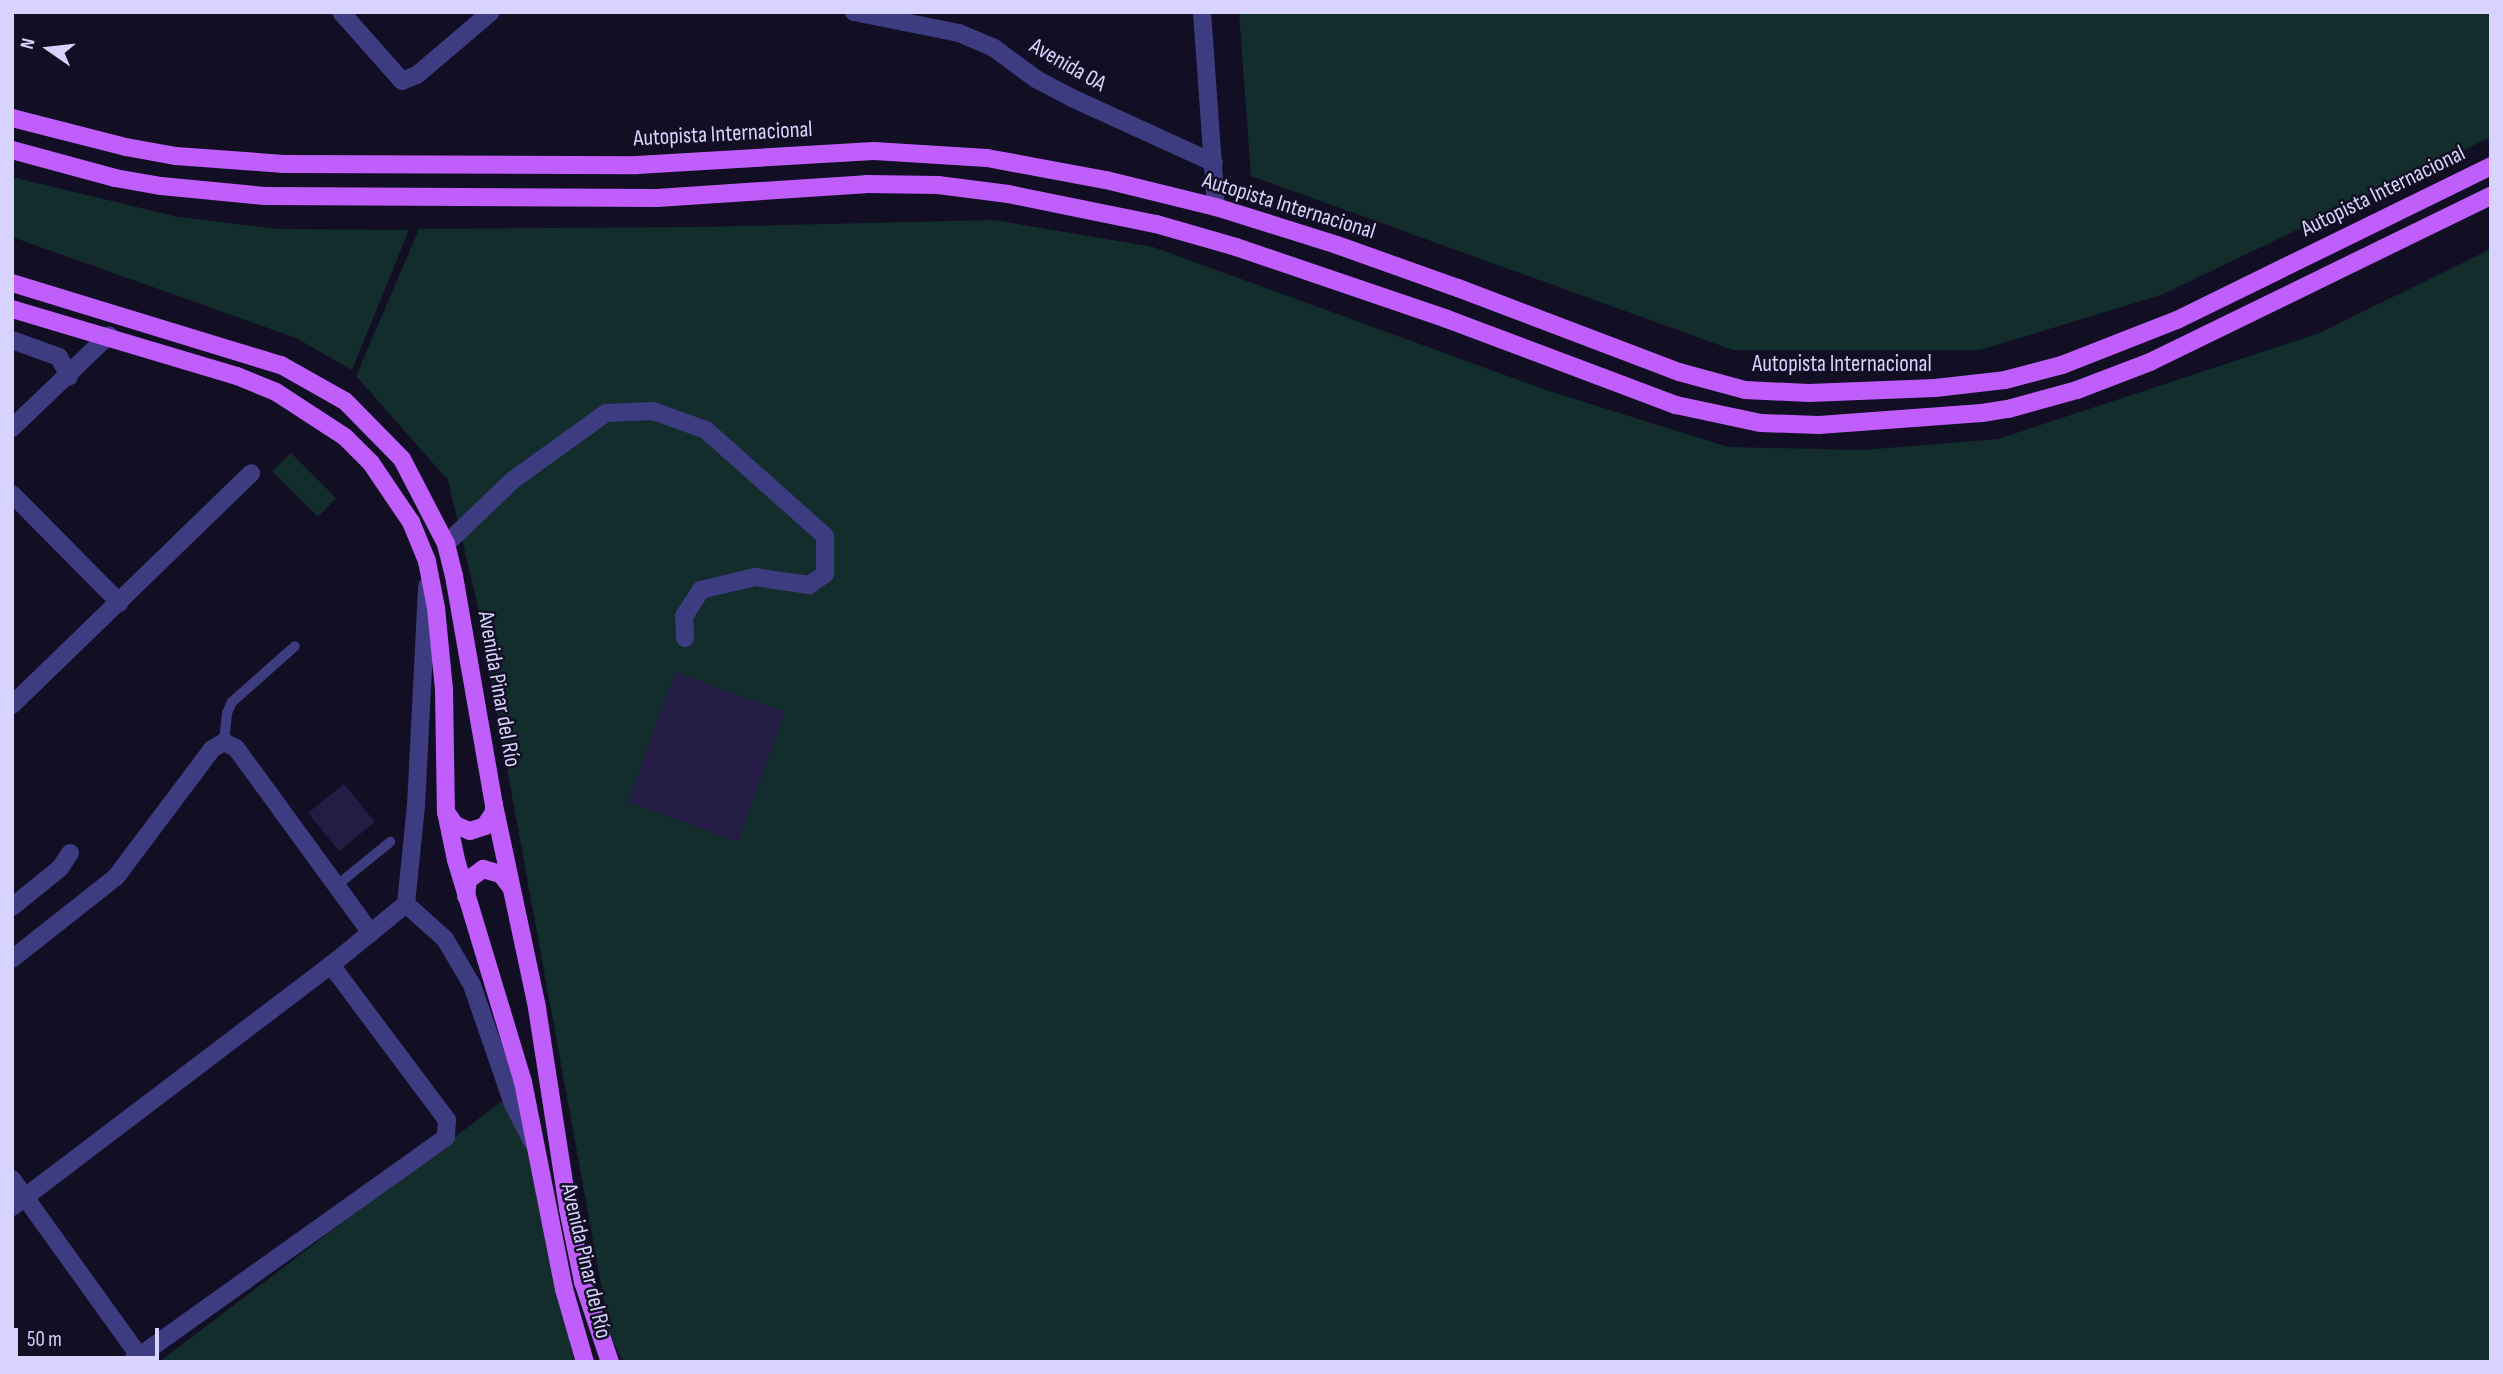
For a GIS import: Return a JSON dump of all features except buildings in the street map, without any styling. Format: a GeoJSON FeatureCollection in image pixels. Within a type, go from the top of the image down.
{"type":"FeatureCollection","features":[{"type":"Feature","properties":{"kind":"main road","name":"Autopista Internacional"},"geometry":{"type":"LineString","coordinates":[[12,118],[113,144],[176,156],[284,164],[637,164],[849,152],[944,153],[1079,175],[1216,207],[1337,245],[1714,383],[1776,393],[1881,392],[2006,380],[2062,365],[2178,320],[2491,166]]}},
{"type":"Feature","properties":{"kind":"main road"},"geometry":{"type":"LineString","coordinates":[[12,150],[115,178],[161,186],[265,196],[657,198],[866,184],[938,185],[1008,194],[1156,224],[1236,247],[1447,319],[1676,405],[1741,420],[1819,425],[1938,418],[2008,410],[2089,386],[2183,346],[2491,196]]}},
{"type":"Feature","properties":{"kind":"main road","name":"Avenida Pinar del Río"},"geometry":{"type":"LineString","coordinates":[[12,283],[281,365],[345,401],[401,459],[446,544],[494,804],[537,1007],[580,1270],[610,1362]]}},
{"type":"Feature","properties":{"kind":"main road","name":"Avenida Pinar del Río"},"geometry":{"type":"LineString","coordinates":[[12,309],[108,335],[237,376],[275,392],[312,413],[345,437],[371,463],[411,522],[427,561],[436,608],[444,689],[446,812],[466,898],[507,1024],[565,1289],[585,1362]]}},
{"type":"Feature","properties":{"kind":"main road"},"geometry":{"type":"LineString","coordinates":[[446,812],[450,820],[462,829],[478,829],[490,820],[494,804]]}},
{"type":"Feature","properties":{"kind":"main road"},"geometry":{"type":"LineString","coordinates":[[466,898],[468,880],[483,869],[501,874],[511,890]]}},
{"type":"Feature","properties":{"kind":"street"},"geometry":{"type":"LineString","coordinates":[[341,12],[402,81],[409,80],[491,12]]}},
{"type":"Feature","properties":{"kind":"street","name":"Avenida 0A"},"geometry":{"type":"LineString","coordinates":[[854,12],[959,33],[994,48],[1036,79],[1072,98],[1214,163]]}},
{"type":"Feature","properties":{"kind":"street"},"geometry":{"type":"LineString","coordinates":[[1202,12],[1216,207]]}},
{"type":"Feature","properties":{"kind":"street"},"geometry":{"type":"LineString","coordinates":[[12,428],[69,377],[108,335]]}},
{"type":"Feature","properties":{"kind":"street"},"geometry":{"type":"LineString","coordinates":[[12,340],[51,353],[64,365],[69,377]]}},
{"type":"Feature","properties":{"kind":"street"},"geometry":{"type":"LineString","coordinates":[[446,544],[513,481],[606,413],[653,411],[706,430],[825,536],[825,574],[809,585],[755,577],[701,590],[684,616],[685,638]]}},
{"type":"Feature","properties":{"kind":"street"},"geometry":{"type":"LineString","coordinates":[[12,705],[251,473]]}},
{"type":"Feature","properties":{"kind":"street"},"geometry":{"type":"LineString","coordinates":[[12,494],[120,603]]}},
{"type":"Feature","properties":{"kind":"street"},"geometry":{"type":"LineString","coordinates":[[19,1202],[331,965],[406,904],[417,793],[427,619],[427,561]]}},
{"type":"Feature","properties":{"kind":"street"},"geometry":{"type":"LineString","coordinates":[[12,959],[116,877],[212,749],[224,743],[236,748],[371,933]]}},
{"type":"Feature","properties":{"kind":"street"},"geometry":{"type":"LineString","coordinates":[[12,907],[60,868],[70,853]]}},
{"type":"Feature","properties":{"kind":"street"},"geometry":{"type":"LineString","coordinates":[[406,904],[445,939],[472,985],[513,1104],[536,1148]]}},
{"type":"Feature","properties":{"kind":"street"},"geometry":{"type":"LineString","coordinates":[[12,1179],[19,1202],[135,1359],[442,1141],[449,1131],[447,1120],[331,965]]}},
{"type":"Feature","properties":{"kind":"lane"},"geometry":{"type":"LineString","coordinates":[[224,743],[227,713],[232,702],[295,646]]}},
{"type":"Feature","properties":{"kind":"lane"},"geometry":{"type":"LineString","coordinates":[[336,886],[390,842]]}},
{"type":"Feature","properties":{"kind":"green space"},"geometry":{"type":"Polygon","coordinates":[[[1239,12],[2491,12],[2491,137],[2161,295],[1980,350],[1733,350],[1251,176],[1239,12]]]}},
{"type":"Feature","properties":{"kind":"green space"},"geometry":{"type":"Polygon","coordinates":[[[12,177],[178,217],[278,229],[409,230],[352,370],[296,338],[12,237],[12,177]]]}},
{"type":"Feature","properties":{"kind":"green space"},"geometry":{"type":"Polygon","coordinates":[[[994,220],[1153,247],[1549,391],[1728,447],[1863,450],[1998,439],[2317,334],[2491,249],[2491,1362],[624,1362],[611,1339],[476,598],[448,480],[356,376],[419,229],[699,227],[994,220]]]}},
{"type":"Feature","properties":{"kind":"green space"},"geometry":{"type":"Polygon","coordinates":[[[291,453],[336,498],[318,517],[273,471],[291,453]]]}},
{"type":"Feature","properties":{"kind":"green space"},"geometry":{"type":"Polygon","coordinates":[[[506,1098],[534,1155],[574,1362],[159,1362],[506,1098]]]}}]}
